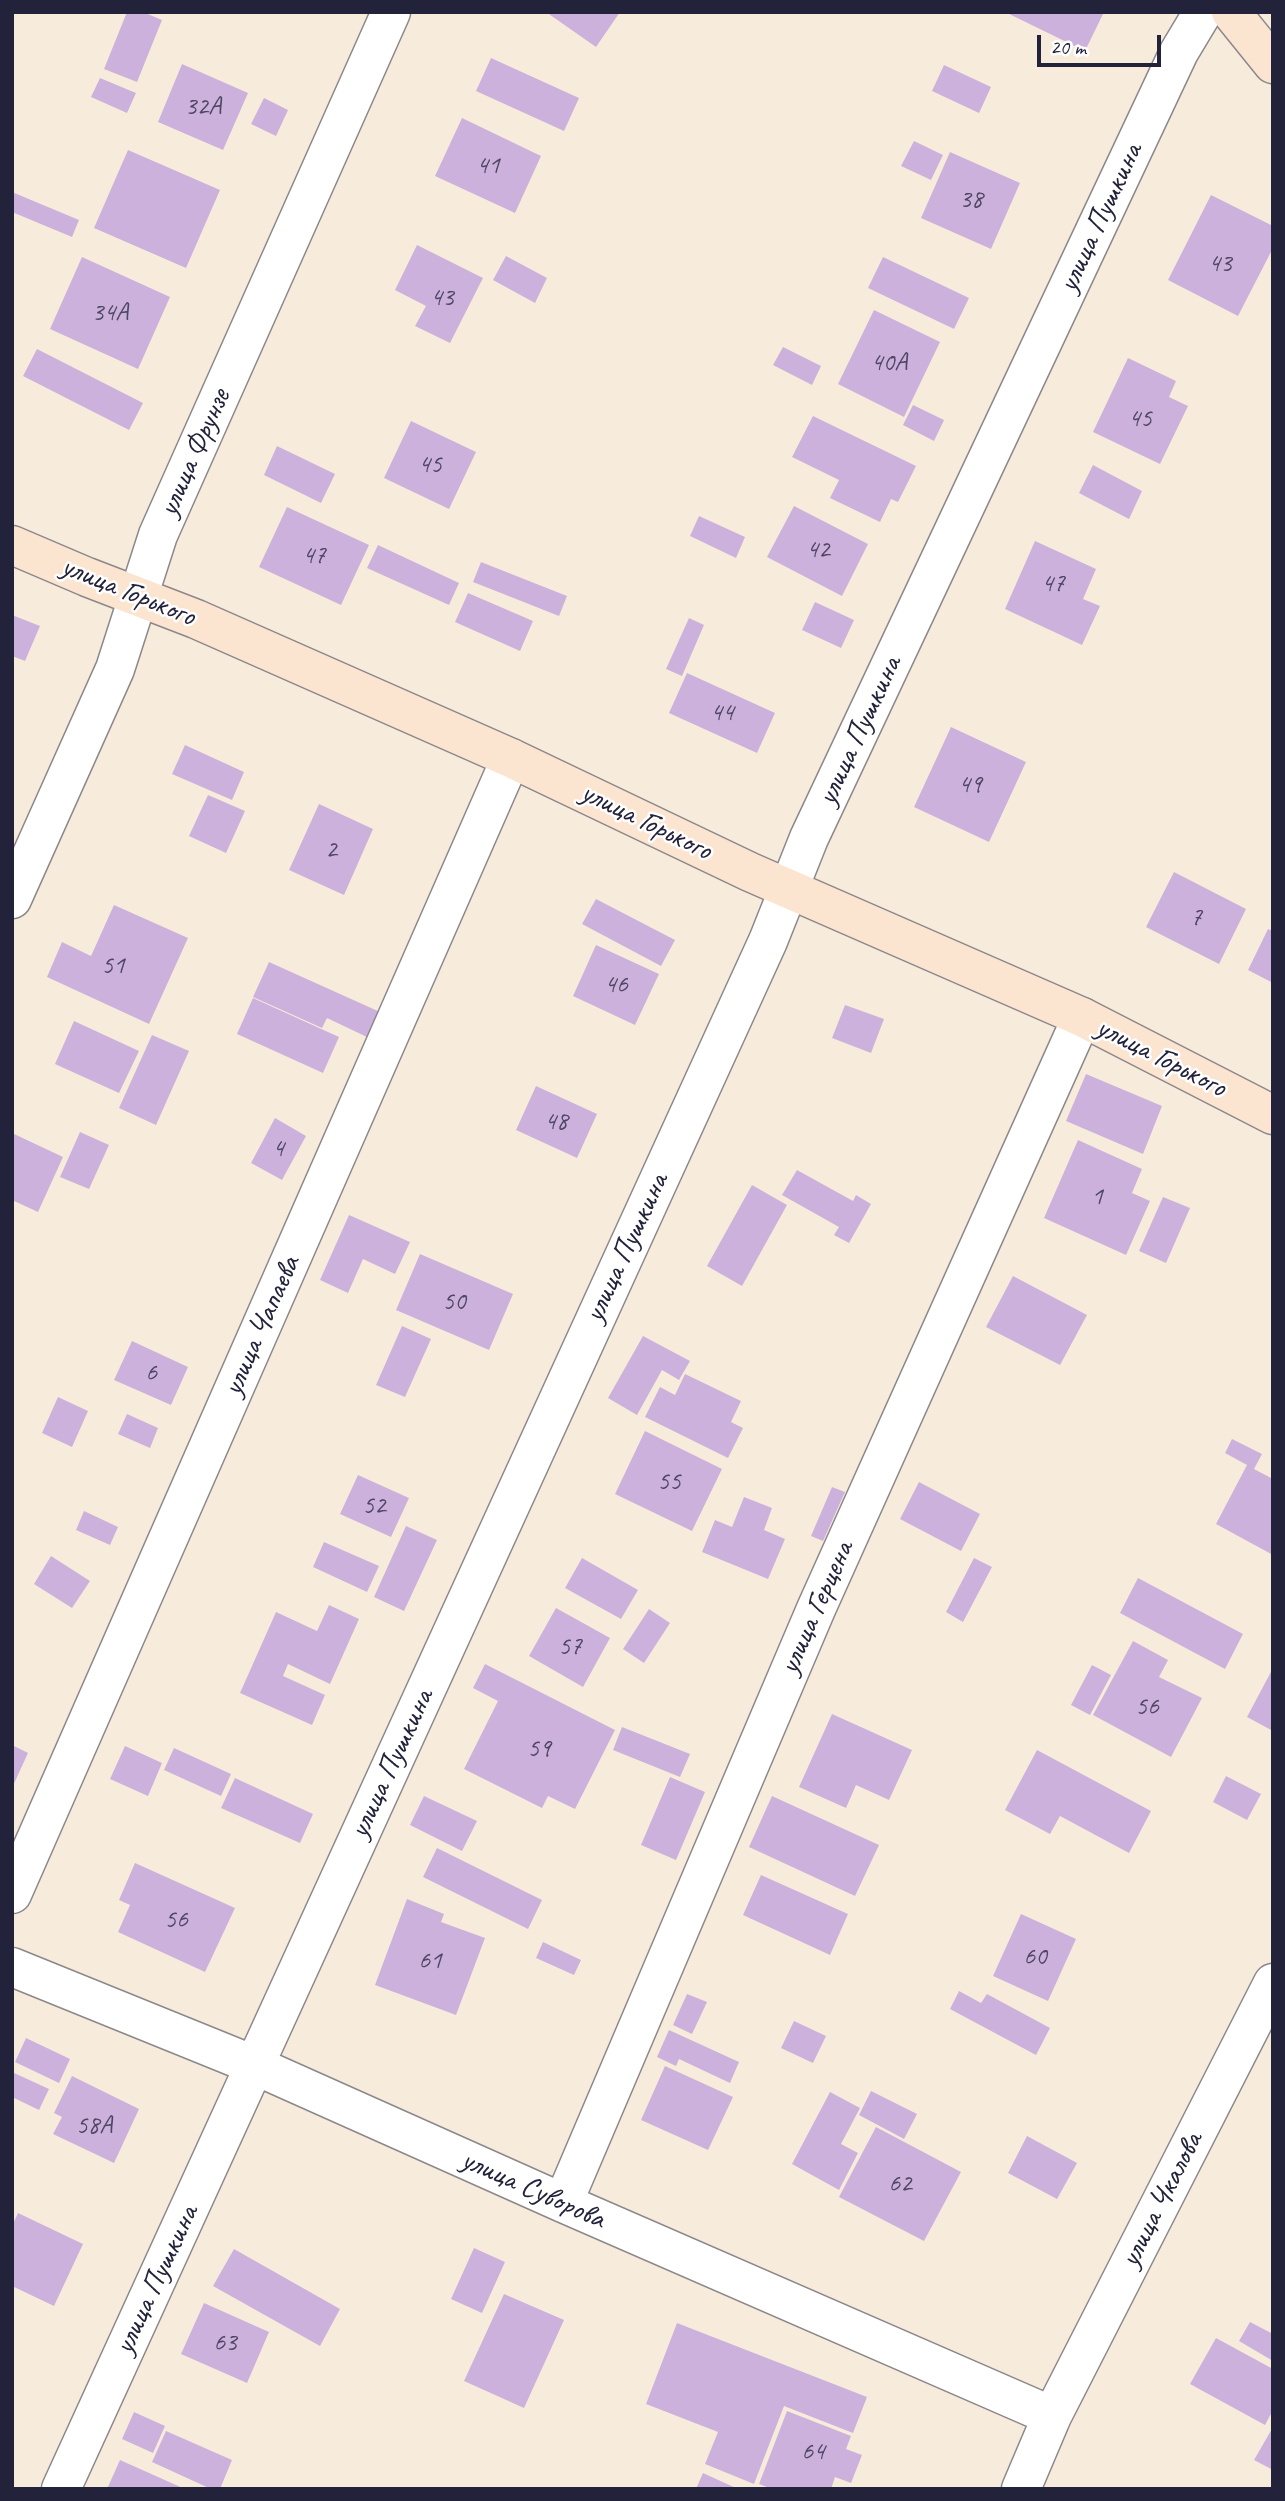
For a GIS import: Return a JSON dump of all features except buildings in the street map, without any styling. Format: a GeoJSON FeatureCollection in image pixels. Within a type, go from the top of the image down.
{"type":"FeatureCollection","features":[{"type":"Feature","properties":{"kind":"main road"},"geometry":{"type":"LineString","coordinates":[[1231,12],[1273,64]]}},
{"type":"Feature","properties":{"kind":"main road","name":"улица Горького"},"geometry":{"type":"LineString","coordinates":[[12,545],[197,619],[511,758],[787,888],[1082,1017],[1273,1115]]}},
{"type":"Feature","properties":{"kind":"street","name":"улица Фрунзе"},"geometry":{"type":"LineString","coordinates":[[12,899],[115,668],[158,535],[391,12]]}},
{"type":"Feature","properties":{"kind":"street","name":"улица Пушкина"},"geometry":{"type":"LineString","coordinates":[[61,2489],[768,941],[787,888],[1179,52],[1203,12]]}},
{"type":"Feature","properties":{"kind":"street","name":"улица Чапаева"},"geometry":{"type":"LineString","coordinates":[[12,1894],[511,758]]}},
{"type":"Feature","properties":{"kind":"street","name":"улица Герцена"},"geometry":{"type":"LineString","coordinates":[[563,2203],[816,1609],[1082,1017]]}},
{"type":"Feature","properties":{"kind":"street","name":"улица Суворова"},"geometry":{"type":"LineString","coordinates":[[12,1967],[254,2066],[1052,2416]]}},
{"type":"Feature","properties":{"kind":"street","name":"улица Чкалова"},"geometry":{"type":"LineString","coordinates":[[1021,2489],[1052,2416],[1273,1983]]}}]}
